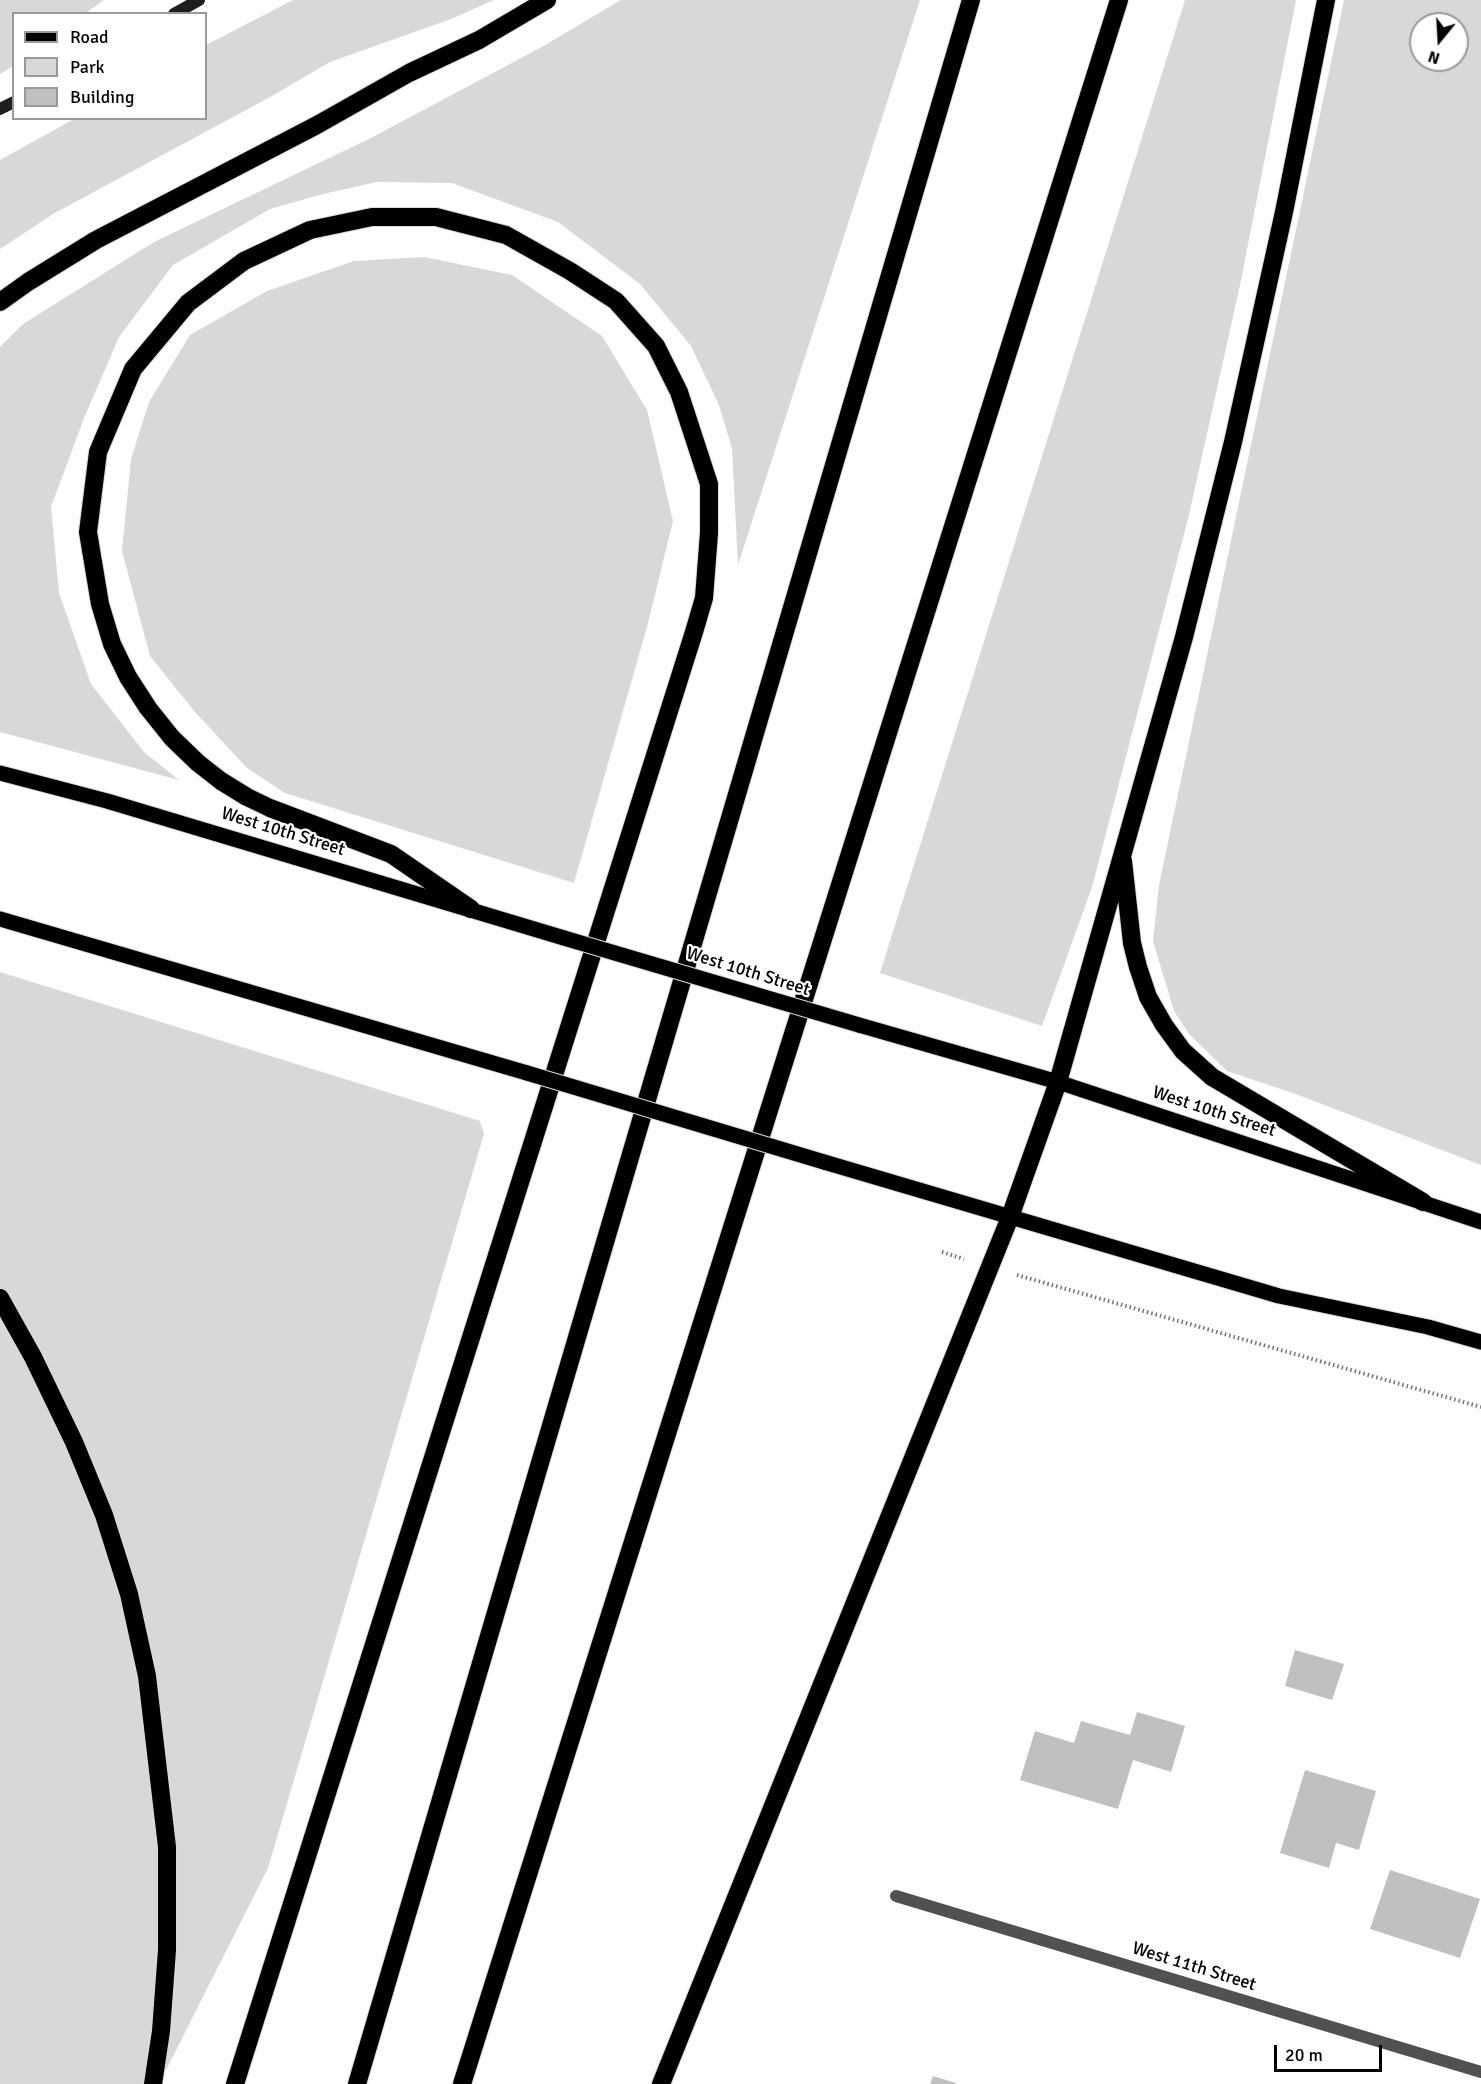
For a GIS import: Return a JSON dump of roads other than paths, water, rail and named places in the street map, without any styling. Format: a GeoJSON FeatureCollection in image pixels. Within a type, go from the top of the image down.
{"type":"FeatureCollection","features":[{"type":"Feature","properties":{"kind":"highway"},"geometry":{"type":"LineString","coordinates":[[0,302],[96,240],[409,73],[479,39],[548,0]]}},
{"type":"Feature","properties":{"kind":"highway"},"geometry":{"type":"LineString","coordinates":[[357,2084],[971,0]]}},
{"type":"Feature","properties":{"kind":"highway"},"geometry":{"type":"LineString","coordinates":[[462,2084],[1119,0]]}},
{"type":"Feature","properties":{"kind":"highway"},"geometry":{"type":"LineString","coordinates":[[662,2084],[1010,1217],[1058,1082],[1184,637],[1233,442],[1284,212],[1326,0]]}},
{"type":"Feature","properties":{"kind":"highway"},"geometry":{"type":"LineString","coordinates":[[235,2084],[694,632],[704,598],[709,533],[709,484],[679,392],[656,346],[616,301],[570,271],[506,235],[436,217],[372,217],[310,230],[244,261],[188,303],[133,369],[98,452],[88,532],[100,604],[112,644],[128,677],[148,708],[172,738],[198,763],[247,797],[270,808],[392,854],[471,909]]}},
{"type":"Feature","properties":{"kind":"highway"},"geometry":{"type":"LineString","coordinates":[[1122,851],[1132,943],[1138,967],[1148,998],[1183,1051],[1212,1077],[1423,1202]]}},
{"type":"Feature","properties":{"kind":"highway"},"geometry":{"type":"LineString","coordinates":[[0,1298],[33,1357],[74,1442],[104,1515],[129,1594],[147,1676],[167,1847],[167,1950],[161,2031],[153,2084]]}},
{"type":"Feature","properties":{"kind":"main road","name":"West 10th Street"},"geometry":{"type":"LineString","coordinates":[[0,773],[107,801],[564,938],[1058,1082],[1481,1222]]}},
{"type":"Feature","properties":{"kind":"main road"},"geometry":{"type":"LineString","coordinates":[[0,919],[1279,1296],[1428,1328],[1481,1342]]}},
{"type":"Feature","properties":{"kind":"street"},"geometry":{"type":"LineString","coordinates":[[177,12],[198,0]]}},
{"type":"Feature","properties":{"kind":"street","name":"West 11th Street"},"geometry":{"type":"LineString","coordinates":[[896,1896],[1481,2072]]}}]}
